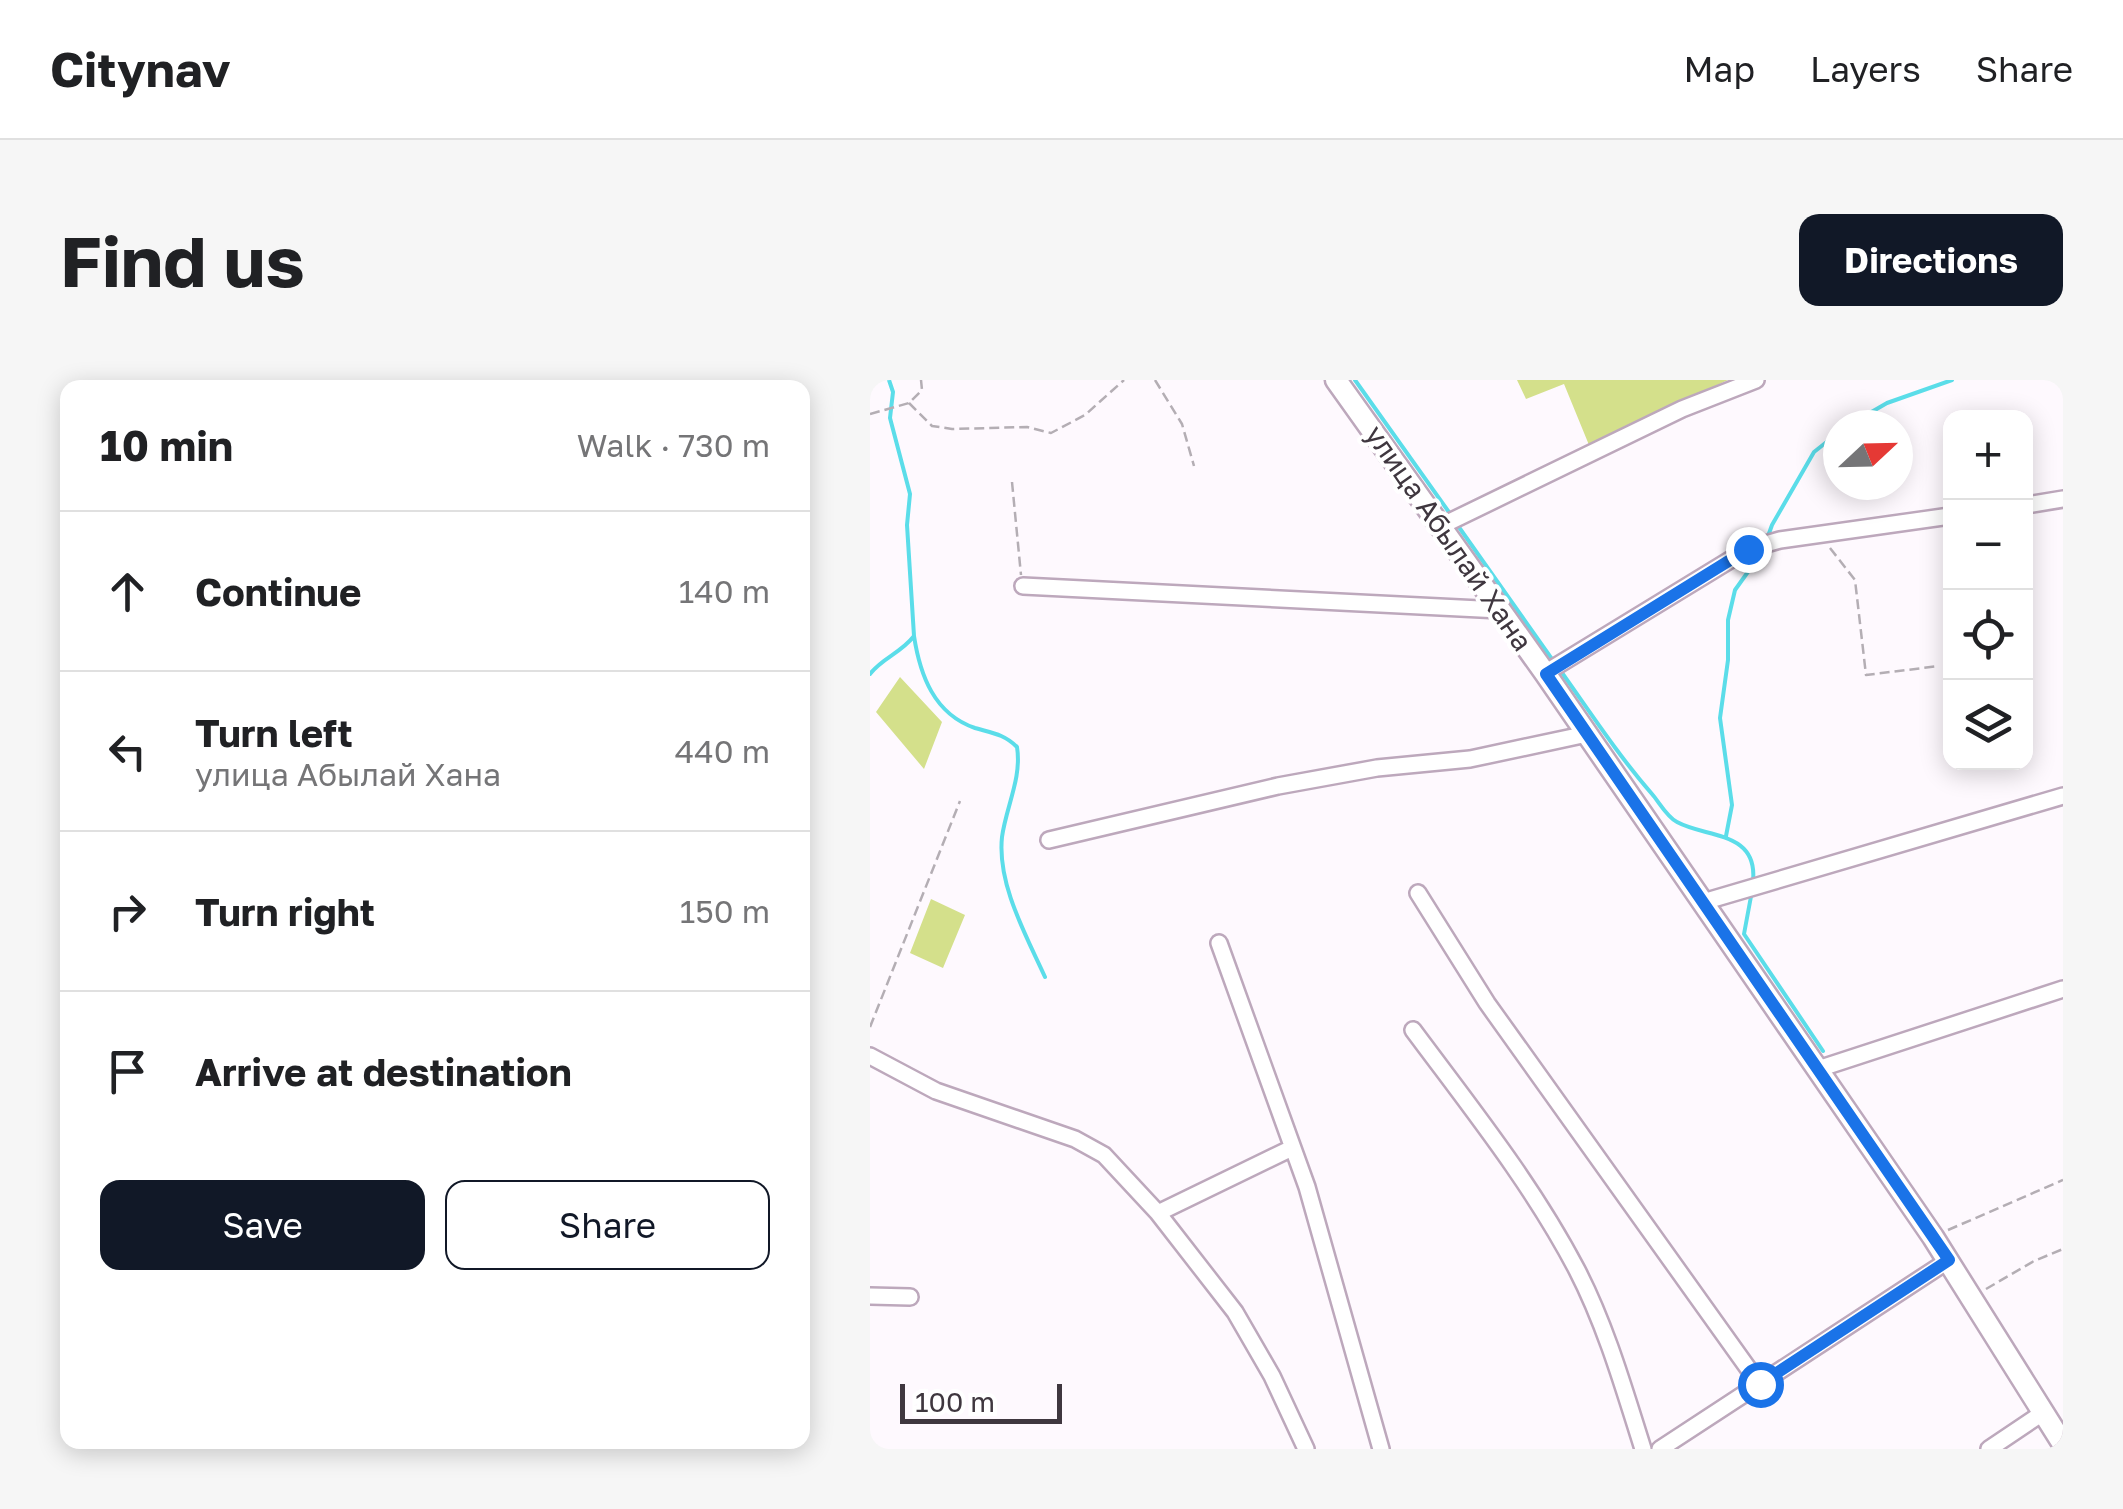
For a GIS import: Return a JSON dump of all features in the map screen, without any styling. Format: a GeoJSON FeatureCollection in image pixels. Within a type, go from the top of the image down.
{"type":"FeatureCollection","features":[{"type":"Feature","properties":{"kind":"main road","name":"улица Абылай Хана"},"geometry":{"type":"LineString","coordinates":[[1336,380],[1546,674],[1949,1260],[2063,1444]]}},
{"type":"Feature","properties":{"kind":"street"},"geometry":{"type":"LineString","coordinates":[[1441,526],[1682,409],[1756,380]]}},
{"type":"Feature","properties":{"kind":"street"},"geometry":{"type":"LineString","coordinates":[[2033,503],[2063,499]]}},
{"type":"Feature","properties":{"kind":"street"},"geometry":{"type":"LineString","coordinates":[[1546,674],[1748,549],[1943,517]]}},
{"type":"Feature","properties":{"kind":"street"},"geometry":{"type":"LineString","coordinates":[[1023,586],[1500,610]]}},
{"type":"Feature","properties":{"kind":"street"},"geometry":{"type":"LineString","coordinates":[[1050,840],[1294,783],[1377,768],[1470,759],[1586,734]]}},
{"type":"Feature","properties":{"kind":"street"},"geometry":{"type":"LineString","coordinates":[[1703,902],[2063,796]]}},
{"type":"Feature","properties":{"kind":"street"},"geometry":{"type":"LineString","coordinates":[[1418,893],[1487,1003],[1760,1384]]}},
{"type":"Feature","properties":{"kind":"street"},"geometry":{"type":"LineString","coordinates":[[1219,943],[1292,1148],[1381,1449]]}},
{"type":"Feature","properties":{"kind":"street"},"geometry":{"type":"LineString","coordinates":[[1818,1070],[2063,990]]}},
{"type":"Feature","properties":{"kind":"street"},"geometry":{"type":"LineString","coordinates":[[1413,1030],[1508,1157],[1579,1273],[1610,1346],[1644,1449]]}},
{"type":"Feature","properties":{"kind":"street"},"geometry":{"type":"LineString","coordinates":[[870,1056],[936,1091],[1075,1140],[1104,1155],[1158,1213],[1235,1312],[1272,1376],[1306,1449]]}},
{"type":"Feature","properties":{"kind":"street"},"geometry":{"type":"LineString","coordinates":[[1158,1213],[1292,1148]]}},
{"type":"Feature","properties":{"kind":"street"},"geometry":{"type":"LineString","coordinates":[[1660,1449],[1949,1260]]}},
{"type":"Feature","properties":{"kind":"street"},"geometry":{"type":"LineString","coordinates":[[870,1296],[910,1297]]}},
{"type":"Feature","properties":{"kind":"street"},"geometry":{"type":"LineString","coordinates":[[1989,1449],[2044,1412]]}},
{"type":"Feature","properties":{"kind":"path"},"geometry":{"type":"LineString","coordinates":[[870,414],[909,404],[922,390],[921,380]]}},
{"type":"Feature","properties":{"kind":"path"},"geometry":{"type":"LineString","coordinates":[[909,404],[932,426],[1027,427],[1051,433],[1085,415],[1124,380]]}},
{"type":"Feature","properties":{"kind":"path"},"geometry":{"type":"LineString","coordinates":[[1155,380],[1182,424],[1194,466]]}},
{"type":"Feature","properties":{"kind":"path"},"geometry":{"type":"LineString","coordinates":[[1012,482],[1023,586]]}},
{"type":"Feature","properties":{"kind":"path"},"geometry":{"type":"LineString","coordinates":[[1820,535],[1855,580],[1866,675],[1939,666]]}},
{"type":"Feature","properties":{"kind":"path"},"geometry":{"type":"LineString","coordinates":[[870,1027],[960,802]]}},
{"type":"Feature","properties":{"kind":"path"},"geometry":{"type":"LineString","coordinates":[[1933,1237],[2063,1180]]}},
{"type":"Feature","properties":{"kind":"path"},"geometry":{"type":"LineString","coordinates":[[1972,1297],[2063,1249]]}},
{"type":"Feature","properties":{"kind":"green space"},"geometry":{"type":"Polygon","coordinates":[[[1517,380],[1728,380],[1589,445],[1564,384],[1526,399],[1517,380]]]}},
{"type":"Feature","properties":{"kind":"green space"},"geometry":{"type":"Polygon","coordinates":[[[900,677],[942,722],[924,769],[876,712],[900,677]]]}},
{"type":"Feature","properties":{"kind":"green space"},"geometry":{"type":"Polygon","coordinates":[[[931,899],[965,915],[943,968],[910,953],[931,899]]]}},
{"type":"Feature","properties":{"kind":"waterway"},"geometry":{"type":"LineString","coordinates":[[870,674],[914,636],[907,525],[910,494],[890,418],[893,392],[889,380]]}},
{"type":"Feature","properties":{"kind":"waterway"},"geometry":{"type":"LineString","coordinates":[[1355,380],[1451,515]]}},
{"type":"Feature","properties":{"kind":"waterway"},"geometry":{"type":"LineString","coordinates":[[1875,410],[1952,380]]}},
{"type":"Feature","properties":{"kind":"waterway"},"geometry":{"type":"LineString","coordinates":[[1767,539],[1814,452],[1823,445]]}},
{"type":"Feature","properties":{"kind":"waterway"},"geometry":{"type":"LineString","coordinates":[[1456,523],[1554,662]]}},
{"type":"Feature","properties":{"kind":"waterway"},"geometry":{"type":"LineString","coordinates":[[1726,836],[1732,805],[1720,718],[1728,660],[1728,620],[1735,590],[1765,548]]}},
{"type":"Feature","properties":{"kind":"waterway"},"geometry":{"type":"LineString","coordinates":[[914,636],[925,679],[939,703],[961,722],[1002,737],[1017,747],[1017,770],[1002,837],[1004,873],[1014,909],[1045,977]]}},
{"type":"Feature","properties":{"kind":"waterway"},"geometry":{"type":"LineString","coordinates":[[1560,670],[1667,813],[1677,822],[1739,845],[1752,865],[1753,881]]}},
{"type":"Feature","properties":{"kind":"waterway"},"geometry":{"type":"LineString","coordinates":[[1752,891],[1744,934],[1823,1051]]}},
{"type":"Feature","properties":{"kind":"route"},"geometry":{"type":"LineString","coordinates":[[1748,549],[1546,674],[1949,1260],[1760,1384]]}}]}
